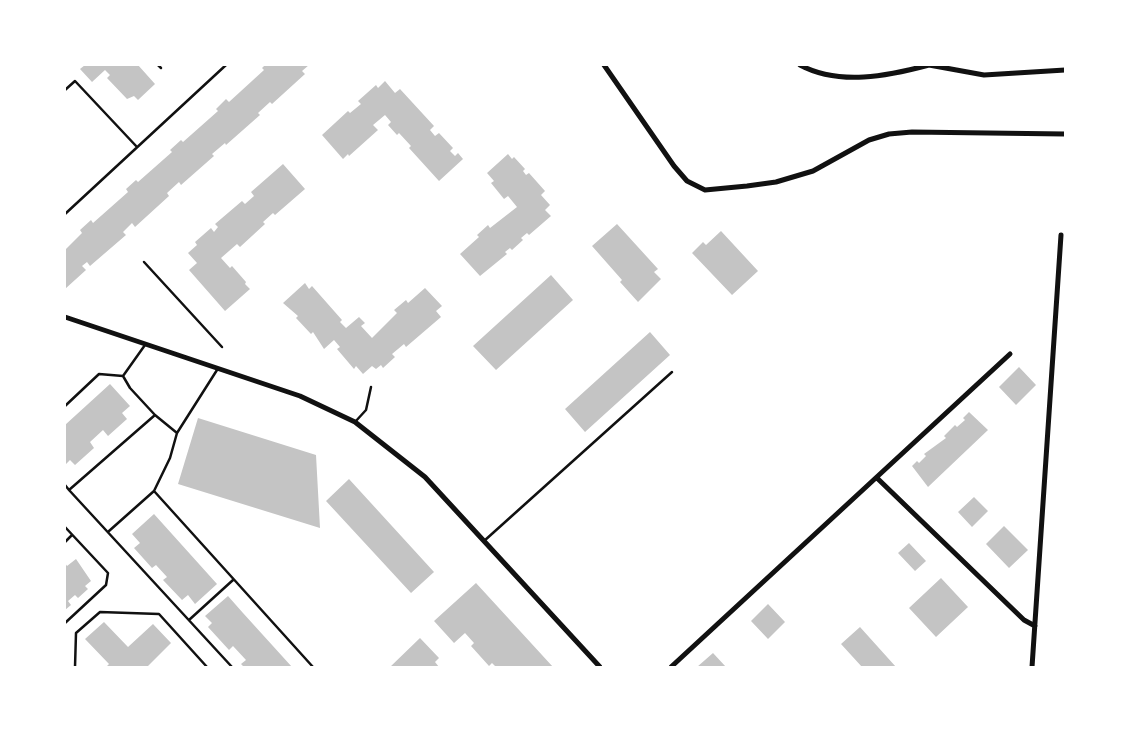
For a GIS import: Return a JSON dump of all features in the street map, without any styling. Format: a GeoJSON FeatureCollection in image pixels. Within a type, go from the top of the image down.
{"type":"FeatureCollection","features":[{"type":"Feature","properties":{"kind":"street"},"geometry":{"type":"LineString","coordinates":[[604,65],[674,166],[687,181],[705,190],[776,182],[813,171],[870,140],[889,134],[1065,134]]}},
{"type":"Feature","properties":{"kind":"street"},"geometry":{"type":"LineString","coordinates":[[800,65],[835,78],[906,71],[929,65],[984,75],[1065,70]]}},
{"type":"Feature","properties":{"kind":"street"},"geometry":{"type":"LineString","coordinates":[[1032,667],[1061,235]]}},
{"type":"Feature","properties":{"kind":"street"},"geometry":{"type":"LineString","coordinates":[[65,317],[300,396],[355,422],[425,477],[600,667]]}},
{"type":"Feature","properties":{"kind":"street"},"geometry":{"type":"LineString","coordinates":[[671,667],[1010,354]]}},
{"type":"Feature","properties":{"kind":"street"},"geometry":{"type":"LineString","coordinates":[[877,478],[1024,620],[1035,626]]}},
{"type":"Feature","properties":{"kind":"lane"},"geometry":{"type":"LineString","coordinates":[[65,214],[226,65]]}},
{"type":"Feature","properties":{"kind":"lane"},"geometry":{"type":"LineString","coordinates":[[65,90],[75,81],[137,147]]}},
{"type":"Feature","properties":{"kind":"lane"},"geometry":{"type":"LineString","coordinates":[[144,261],[222,347]]}},
{"type":"Feature","properties":{"kind":"lane"},"geometry":{"type":"LineString","coordinates":[[123,376],[145,345]]}},
{"type":"Feature","properties":{"kind":"lane"},"geometry":{"type":"LineString","coordinates":[[108,531],[154,491],[170,458],[177,433],[218,370]]}},
{"type":"Feature","properties":{"kind":"lane"},"geometry":{"type":"LineString","coordinates":[[484,541],[671,372]]}},
{"type":"Feature","properties":{"kind":"lane"},"geometry":{"type":"LineString","coordinates":[[65,406],[99,374],[123,376]]}},
{"type":"Feature","properties":{"kind":"lane"},"geometry":{"type":"LineString","coordinates":[[123,376],[130,388],[155,415],[177,433]]}},
{"type":"Feature","properties":{"kind":"lane"},"geometry":{"type":"LineString","coordinates":[[355,422],[366,410],[371,387]]}},
{"type":"Feature","properties":{"kind":"lane"},"geometry":{"type":"LineString","coordinates":[[69,490],[155,415]]}},
{"type":"Feature","properties":{"kind":"lane"},"geometry":{"type":"LineString","coordinates":[[65,485],[232,667]]}},
{"type":"Feature","properties":{"kind":"lane"},"geometry":{"type":"LineString","coordinates":[[154,491],[313,667]]}},
{"type":"Feature","properties":{"kind":"lane"},"geometry":{"type":"LineString","coordinates":[[65,527],[107,573],[106,584],[65,623]]}},
{"type":"Feature","properties":{"kind":"lane"},"geometry":{"type":"LineString","coordinates":[[65,542],[72,535]]}},
{"type":"Feature","properties":{"kind":"lane"},"geometry":{"type":"LineString","coordinates":[[189,620],[233,579]]}},
{"type":"Feature","properties":{"kind":"lane"},"geometry":{"type":"LineString","coordinates":[[75,667],[76,633],[100,612],[159,614],[208,667]]}},
{"type":"Feature","properties":{"kind":"building"},"geometry":{"type":"Polygon","coordinates":[[[85,65],[138,65],[155,84],[138,100],[134,96],[127,99],[107,78],[110,75],[105,70],[92,82],[80,69],[85,65]]]}},
{"type":"Feature","properties":{"kind":"building"},"geometry":{"type":"Polygon","coordinates":[[[265,65],[309,65],[302,71],[305,74],[272,104],[270,102],[258,113],[260,115],[212,154],[214,156],[181,185],[179,182],[167,193],[169,196],[135,227],[132,223],[123,232],[126,235],[90,266],[87,262],[82,266],[86,270],[65,289],[65,250],[82,233],[80,230],[91,220],[93,223],[128,192],[126,189],[136,180],[138,182],[172,152],[170,150],[181,140],[183,142],[218,111],[216,109],[226,99],[229,102],[264,70],[262,68],[265,65]]]}},
{"type":"Feature","properties":{"kind":"building"},"geometry":{"type":"Polygon","coordinates":[[[385,81],[395,93],[400,89],[434,126],[430,130],[435,136],[439,133],[453,148],[450,151],[455,156],[458,153],[463,159],[439,181],[409,148],[411,146],[388,125],[391,122],[385,115],[373,125],[378,130],[343,159],[322,135],[348,111],[350,113],[361,104],[358,101],[376,85],[378,88],[385,81]]]}},
{"type":"Feature","properties":{"kind":"building"},"geometry":{"type":"Polygon","coordinates":[[[508,154],[525,169],[523,171],[526,175],[529,173],[545,191],[541,195],[550,205],[545,210],[551,216],[529,235],[527,233],[521,238],[523,240],[512,250],[510,248],[505,252],[507,254],[480,276],[460,254],[488,225],[490,228],[517,207],[508,196],[504,199],[491,183],[494,181],[487,173],[508,154]]]}},
{"type":"Feature","properties":{"kind":"building"},"geometry":{"type":"Polygon","coordinates":[[[283,164],[305,189],[275,215],[273,213],[240,247],[237,244],[221,258],[230,268],[232,266],[250,289],[225,311],[189,270],[197,263],[188,253],[197,245],[195,242],[211,228],[214,232],[218,227],[215,224],[242,201],[245,204],[254,196],[251,192],[283,164]]]}},
{"type":"Feature","properties":{"kind":"building"},"geometry":{"type":"Polygon","coordinates":[[[617,224],[658,269],[654,272],[661,279],[638,302],[592,246],[617,224]]]}},
{"type":"Feature","properties":{"kind":"building"},"geometry":{"type":"Polygon","coordinates":[[[721,231],[758,271],[732,295],[692,253],[703,242],[706,245],[721,231]]]}},
{"type":"Feature","properties":{"kind":"building"},"geometry":{"type":"Polygon","coordinates":[[[551,275],[573,300],[496,370],[473,346],[551,275]]]}},
{"type":"Feature","properties":{"kind":"building"},"geometry":{"type":"Polygon","coordinates":[[[305,283],[309,289],[312,286],[346,328],[359,317],[365,323],[361,326],[372,338],[397,313],[394,310],[406,300],[408,303],[425,288],[442,306],[436,311],[441,317],[406,347],[404,344],[392,354],[395,357],[383,368],[381,365],[376,369],[372,366],[363,374],[356,366],[354,369],[337,349],[340,347],[334,340],[324,349],[313,332],[311,334],[296,318],[298,316],[283,303],[305,283]]]}},
{"type":"Feature","properties":{"kind":"building"},"geometry":{"type":"Polygon","coordinates":[[[650,332],[670,355],[585,432],[565,409],[650,332]]]}},
{"type":"Feature","properties":{"kind":"building"},"geometry":{"type":"Polygon","coordinates":[[[1019,367],[1036,385],[1016,405],[999,387],[1019,367]]]}},
{"type":"Feature","properties":{"kind":"building"},"geometry":{"type":"Polygon","coordinates":[[[110,384],[130,406],[122,413],[127,419],[108,436],[103,430],[90,442],[94,448],[75,465],[70,460],[65,465],[65,425],[110,384]]]}},
{"type":"Feature","properties":{"kind":"building"},"geometry":{"type":"Polygon","coordinates":[[[969,412],[988,430],[928,487],[912,466],[917,461],[919,463],[926,456],[924,454],[946,438],[944,436],[955,425],[957,427],[965,420],[963,418],[969,412]]]}},
{"type":"Feature","properties":{"kind":"building"},"geometry":{"type":"Polygon","coordinates":[[[198,418],[316,455],[320,528],[178,484],[198,418]]]}},
{"type":"Feature","properties":{"kind":"building"},"geometry":{"type":"Polygon","coordinates":[[[349,479],[434,572],[411,593],[326,501],[349,479]]]}},
{"type":"Feature","properties":{"kind":"building"},"geometry":{"type":"Polygon","coordinates":[[[974,497],[988,511],[972,527],[958,512],[974,497]]]}},
{"type":"Feature","properties":{"kind":"building"},"geometry":{"type":"Polygon","coordinates":[[[154,514],[217,584],[195,604],[188,595],[182,600],[163,580],[167,577],[156,565],[152,568],[134,548],[140,543],[132,534],[154,514]]]}},
{"type":"Feature","properties":{"kind":"building"},"geometry":{"type":"Polygon","coordinates":[[[1004,526],[1028,550],[1009,568],[986,544],[1004,526]]]}},
{"type":"Feature","properties":{"kind":"building"},"geometry":{"type":"Polygon","coordinates":[[[909,543],[926,561],[915,571],[898,553],[909,543]]]}},
{"type":"Feature","properties":{"kind":"building"},"geometry":{"type":"Polygon","coordinates":[[[76,559],[91,581],[85,586],[88,589],[78,598],[75,595],[68,601],[71,605],[65,610],[65,563],[67,566],[76,559]]]}},
{"type":"Feature","properties":{"kind":"building"},"geometry":{"type":"Polygon","coordinates":[[[941,578],[968,607],[936,637],[909,608],[941,578]]]}},
{"type":"Feature","properties":{"kind":"building"},"geometry":{"type":"Polygon","coordinates":[[[476,583],[553,667],[496,667],[492,663],[489,666],[471,646],[474,643],[465,633],[454,643],[434,621],[476,583]]]}},
{"type":"Feature","properties":{"kind":"building"},"geometry":{"type":"Polygon","coordinates":[[[228,596],[292,667],[244,667],[241,664],[246,660],[233,646],[229,650],[208,627],[212,623],[205,616],[228,596]]]}},
{"type":"Feature","properties":{"kind":"building"},"geometry":{"type":"Polygon","coordinates":[[[768,604],[785,622],[768,639],[751,621],[768,604]]]}},
{"type":"Feature","properties":{"kind":"building"},"geometry":{"type":"Polygon","coordinates":[[[104,622],[128,647],[153,624],[171,643],[147,667],[106,667],[109,664],[85,639],[104,622]]]}},
{"type":"Feature","properties":{"kind":"building"},"geometry":{"type":"Polygon","coordinates":[[[860,627],[896,667],[862,667],[841,644],[860,627]]]}},
{"type":"Feature","properties":{"kind":"building"},"geometry":{"type":"Polygon","coordinates":[[[420,638],[439,658],[435,662],[439,667],[390,667],[420,638]]]}},
{"type":"Feature","properties":{"kind":"building"},"geometry":{"type":"Polygon","coordinates":[[[713,653],[726,667],[697,667],[713,653]]]}}]}
